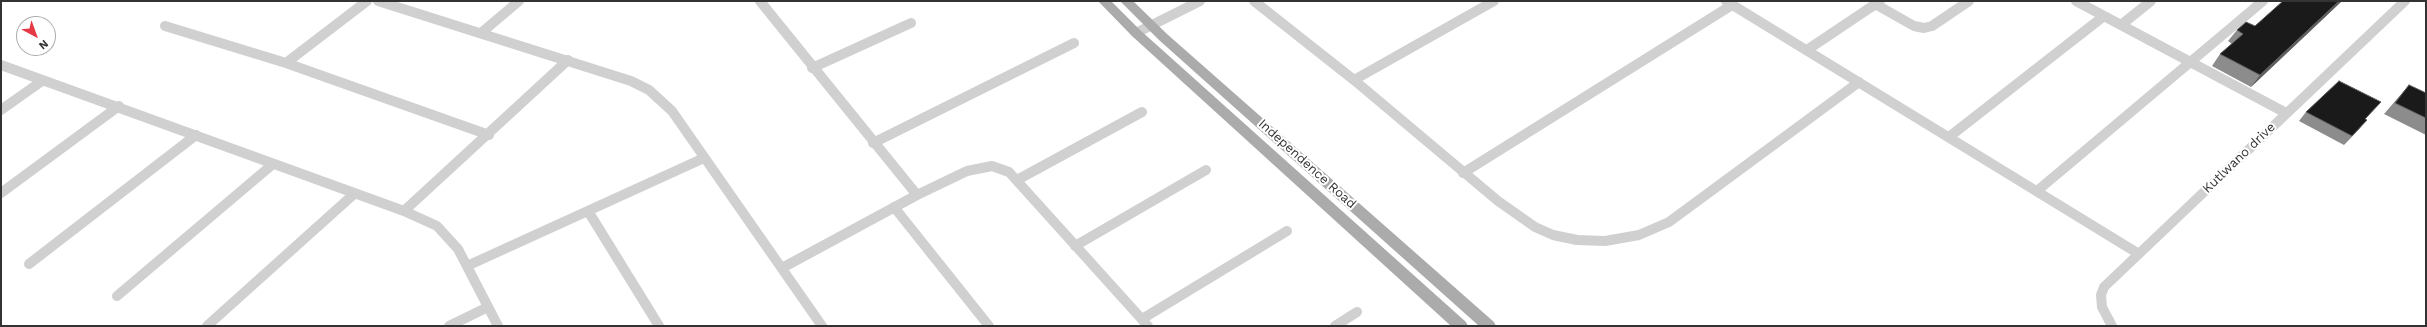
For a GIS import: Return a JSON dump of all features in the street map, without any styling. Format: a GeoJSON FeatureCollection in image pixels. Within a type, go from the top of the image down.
{"type":"FeatureCollection","features":[{"type":"Feature","properties":{"kind":"main road","name":"Independence Road"},"geometry":{"type":"LineString","coordinates":[[1104,1],[1136,33],[1461,326]]}},
{"type":"Feature","properties":{"kind":"main road","name":"Independence Road"},"geometry":{"type":"LineString","coordinates":[[1126,1],[1151,25],[1489,326]]}},
{"type":"Feature","properties":{"kind":"street"},"geometry":{"type":"LineString","coordinates":[[286,63],[366,1]]}},
{"type":"Feature","properties":{"kind":"street"},"geometry":{"type":"LineString","coordinates":[[378,1],[568,60],[631,81],[649,90],[672,111],[822,326]]}},
{"type":"Feature","properties":{"kind":"street"},"geometry":{"type":"LineString","coordinates":[[481,33],[519,1]]}},
{"type":"Feature","properties":{"kind":"street"},"geometry":{"type":"LineString","coordinates":[[760,1],[812,68],[917,195]]}},
{"type":"Feature","properties":{"kind":"street"},"geometry":{"type":"LineString","coordinates":[[1136,33],[1200,1]]}},
{"type":"Feature","properties":{"kind":"street"},"geometry":{"type":"LineString","coordinates":[[1254,1],[1354,80],[1498,201],[1535,226],[1553,235],[1577,240],[1605,241],[1639,235],[1669,222],[1696,204],[1859,82]]}},
{"type":"Feature","properties":{"kind":"street"},"geometry":{"type":"LineString","coordinates":[[1354,80],[1494,1]]}},
{"type":"Feature","properties":{"kind":"street"},"geometry":{"type":"LineString","coordinates":[[1806,50],[1878,3],[1914,26],[1929,28],[1969,1]]}},
{"type":"Feature","properties":{"kind":"street"},"geometry":{"type":"LineString","coordinates":[[2076,1],[2286,113]]}},
{"type":"Feature","properties":{"kind":"street"},"geometry":{"type":"LineString","coordinates":[[2121,25],[2151,1]]}},
{"type":"Feature","properties":{"kind":"street"},"geometry":{"type":"LineString","coordinates":[[2037,192],[2192,62],[2262,1]]}},
{"type":"Feature","properties":{"kind":"street","name":"Kutlwano drive"},"geometry":{"type":"LineString","coordinates":[[2112,326],[2102,307],[2102,290],[2405,1]]}},
{"type":"Feature","properties":{"kind":"street"},"geometry":{"type":"LineString","coordinates":[[1463,173],[1729,3],[2139,254]]}},
{"type":"Feature","properties":{"kind":"street"},"geometry":{"type":"LineString","coordinates":[[1949,137],[2104,16]]}},
{"type":"Feature","properties":{"kind":"street"},"geometry":{"type":"LineString","coordinates":[[812,68],[911,22]]}},
{"type":"Feature","properties":{"kind":"street"},"geometry":{"type":"LineString","coordinates":[[165,26],[286,63],[489,135]]}},
{"type":"Feature","properties":{"kind":"street"},"geometry":{"type":"LineString","coordinates":[[874,143],[1074,44]]}},
{"type":"Feature","properties":{"kind":"street"},"geometry":{"type":"LineString","coordinates":[[404,211],[489,135],[568,60]]}},
{"type":"Feature","properties":{"kind":"street"},"geometry":{"type":"LineString","coordinates":[[1,65],[42,81],[120,106],[354,194],[404,211],[437,226],[450,237],[498,326]]}},
{"type":"Feature","properties":{"kind":"street"},"geometry":{"type":"LineString","coordinates":[[1,110],[42,81]]}},
{"type":"Feature","properties":{"kind":"street"},"geometry":{"type":"LineString","coordinates":[[1,193],[120,106]]}},
{"type":"Feature","properties":{"kind":"street"},"geometry":{"type":"LineString","coordinates":[[1016,180],[1142,112]]}},
{"type":"Feature","properties":{"kind":"street"},"geometry":{"type":"LineString","coordinates":[[29,264],[196,135]]}},
{"type":"Feature","properties":{"kind":"street"},"geometry":{"type":"LineString","coordinates":[[467,266],[704,158]]}},
{"type":"Feature","properties":{"kind":"street"},"geometry":{"type":"LineString","coordinates":[[117,296],[273,164]]}},
{"type":"Feature","properties":{"kind":"street"},"geometry":{"type":"LineString","coordinates":[[782,268],[917,195],[979,167],[1001,168],[1016,180],[1145,323],[1287,231]]}},
{"type":"Feature","properties":{"kind":"street"},"geometry":{"type":"LineString","coordinates":[[1075,246],[1206,170]]}},
{"type":"Feature","properties":{"kind":"street"},"geometry":{"type":"LineString","coordinates":[[206,326],[354,194]]}},
{"type":"Feature","properties":{"kind":"street"},"geometry":{"type":"LineString","coordinates":[[894,208],[989,326]]}},
{"type":"Feature","properties":{"kind":"street"},"geometry":{"type":"LineString","coordinates":[[588,211],[658,326]]}},
{"type":"Feature","properties":{"kind":"street"},"geometry":{"type":"LineString","coordinates":[[449,326],[488,307]]}},
{"type":"Feature","properties":{"kind":"street"},"geometry":{"type":"LineString","coordinates":[[1335,326],[1357,312]]}},
{"type":"Feature","properties":{"kind":"building"},"geometry":{"type":"Polygon","coordinates":[[[2283,1],[2339,1],[2260,75],[2220,54],[2243,34],[2237,30],[2246,22],[2255,26],[2283,1]]]}},
{"type":"Feature","properties":{"kind":"building"},"geometry":{"type":"Polygon","coordinates":[[[2339,81],[2381,102],[2352,136],[2306,112],[2339,81]]]}},
{"type":"Feature","properties":{"kind":"building"},"geometry":{"type":"Polygon","coordinates":[[[2409,85],[2426,93],[2426,118],[2395,103],[2409,85]]]}}]}
